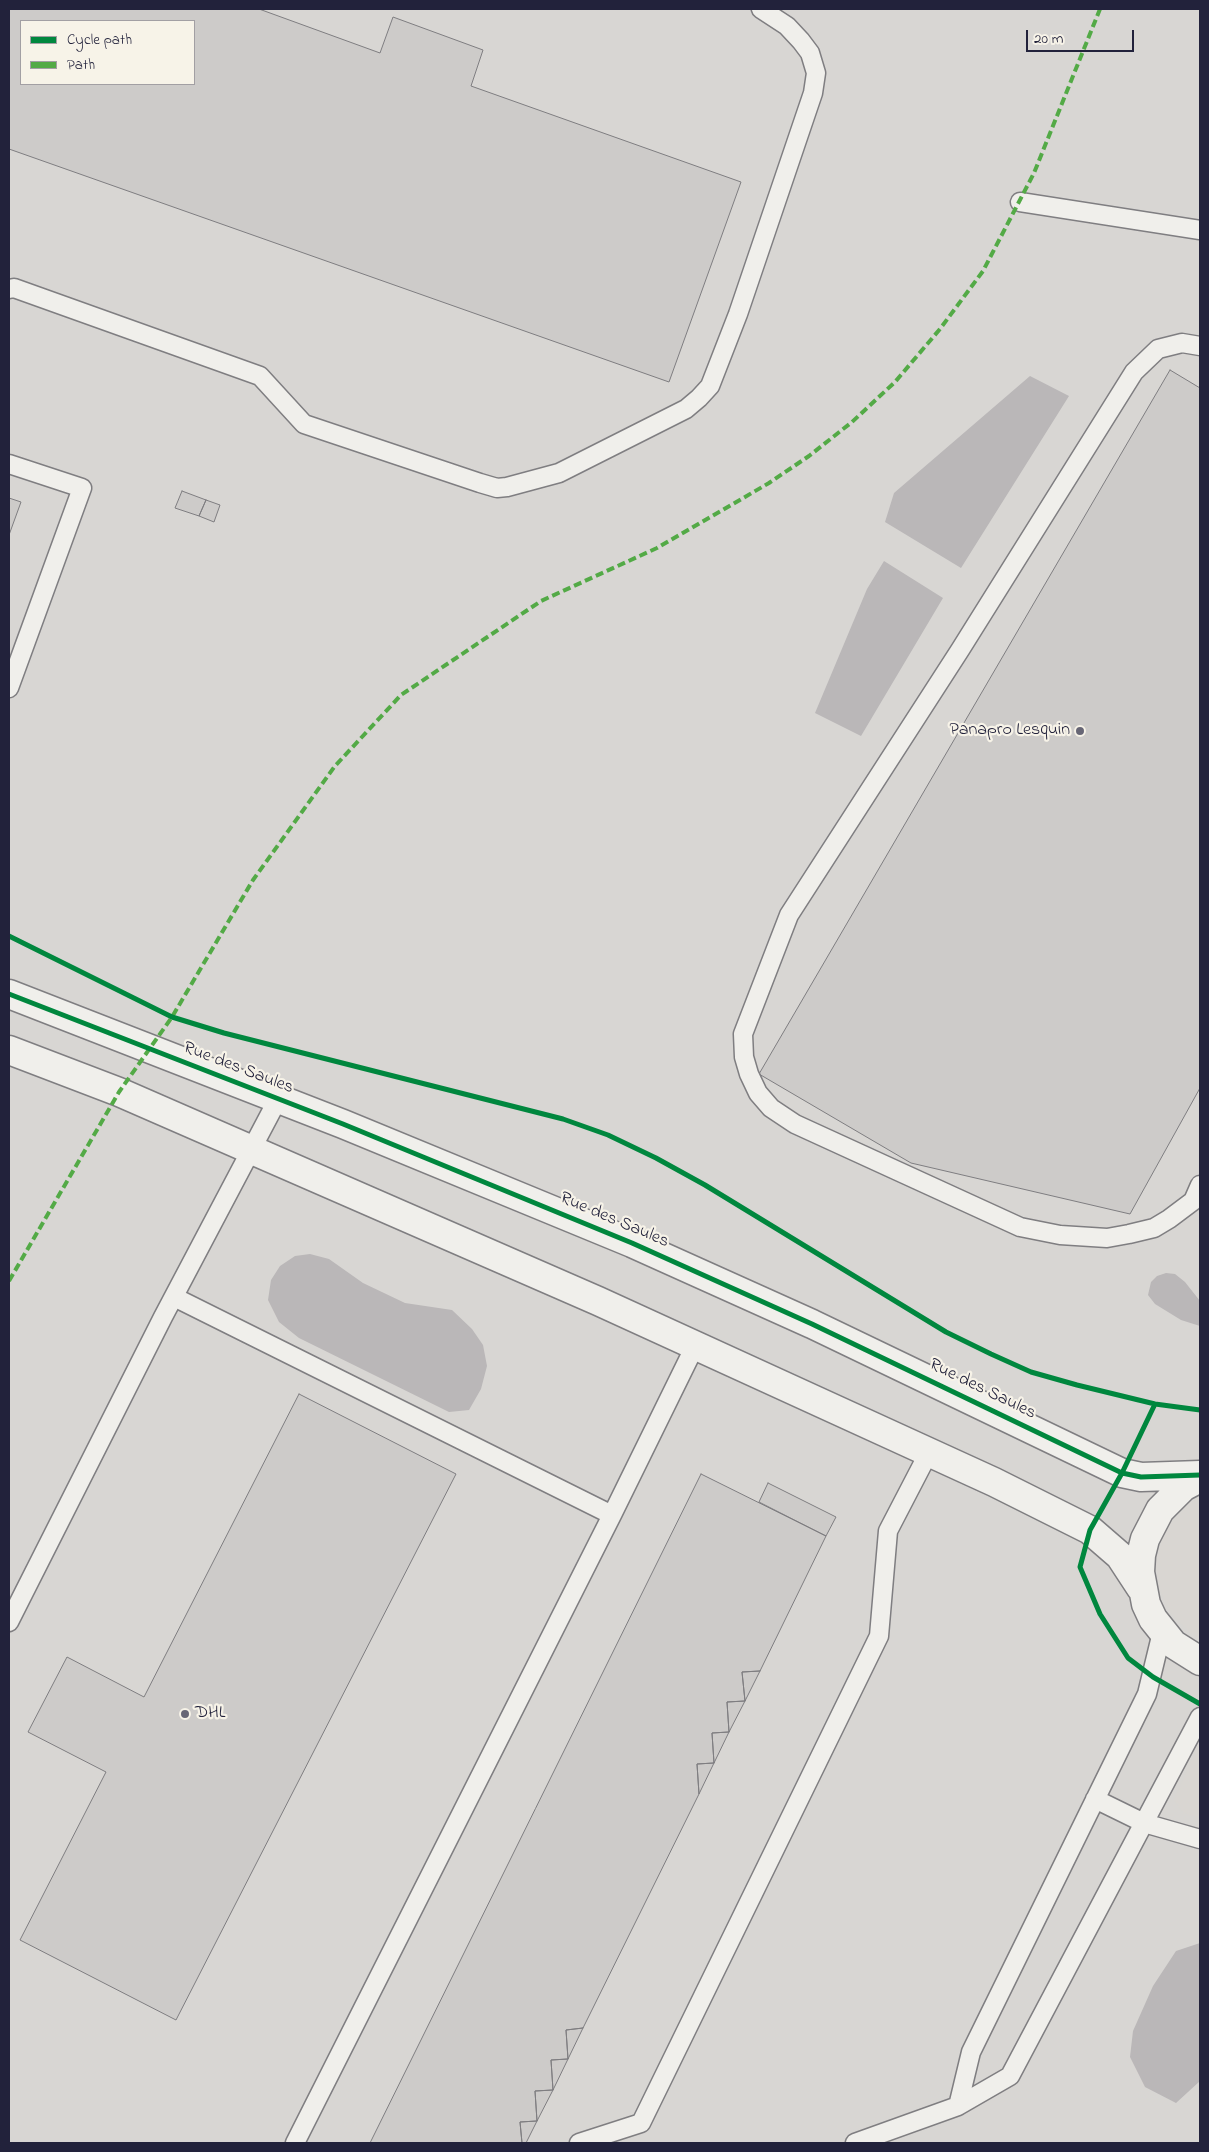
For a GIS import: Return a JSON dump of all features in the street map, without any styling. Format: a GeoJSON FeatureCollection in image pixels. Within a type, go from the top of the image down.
{"type":"FeatureCollection","features":[{"type":"Feature","properties":{"kind":"street","name":"Rue des Saules"},"geometry":{"type":"LineString","coordinates":[[9,994],[343,1124],[632,1243],[812,1324],[1122,1473],[1141,1477],[1200,1476]]}},
{"type":"Feature","properties":{"kind":"street","name":"Rue des Saules"},"geometry":{"type":"LineString","coordinates":[[9,1050],[119,1092],[328,1185],[598,1301],[994,1482],[1090,1530],[1120,1556],[1141,1588],[1146,1604],[1162,1632],[1173,1644],[1200,1661]]}},
{"type":"Feature","properties":{"kind":"street","name":"Rue des Saules"},"geometry":{"type":"LineString","coordinates":[[1141,1588],[1141,1555],[1151,1524],[1171,1497],[1200,1476]]}},
{"type":"Feature","properties":{"kind":"lane"},"geometry":{"type":"LineString","coordinates":[[9,289],[14,288],[260,376],[304,424],[470,480],[497,488],[559,473],[686,409],[710,386],[738,314],[813,93],[816,73],[810,53],[801,40],[787,26],[762,9]]}},
{"type":"Feature","properties":{"kind":"lane"},"geometry":{"type":"LineString","coordinates":[[1020,202],[1200,230]]}},
{"type":"Feature","properties":{"kind":"lane"},"geometry":{"type":"LineString","coordinates":[[1200,346],[1182,343],[1158,349],[1134,372],[965,641],[789,915],[743,1034],[744,1057],[749,1074],[758,1093],[771,1108],[795,1124],[1020,1227],[1060,1235],[1107,1238],[1154,1228],[1197,1207],[1200,1185]]}},
{"type":"Feature","properties":{"kind":"lane"},"geometry":{"type":"LineString","coordinates":[[9,464],[82,488],[9,688]]}},
{"type":"Feature","properties":{"kind":"lane"},"geometry":{"type":"LineString","coordinates":[[9,1622],[163,1317],[278,1099]]}},
{"type":"Feature","properties":{"kind":"lane"},"geometry":{"type":"LineString","coordinates":[[174,1297],[612,1516]]}},
{"type":"Feature","properties":{"kind":"lane"},"geometry":{"type":"LineString","coordinates":[[295,2143],[612,1516],[695,1346]]}},
{"type":"Feature","properties":{"kind":"lane"},"geometry":{"type":"LineString","coordinates":[[580,2143],[641,2123],[879,1636],[888,1531],[929,1452]]}},
{"type":"Feature","properties":{"kind":"lane"},"geometry":{"type":"LineString","coordinates":[[958,2106],[971,2052],[1147,1694],[1162,1632]]}},
{"type":"Feature","properties":{"kind":"lane"},"geometry":{"type":"LineString","coordinates":[[855,2143],[958,2106],[1010,2076],[1200,1717]]}},
{"type":"Feature","properties":{"kind":"lane"},"geometry":{"type":"LineString","coordinates":[[1095,1799],[1144,1823],[1200,1839]]}},
{"type":"Feature","properties":{"kind":"shaded area"},"geometry":{"type":"Polygon","coordinates":[[[9,9],[1200,9],[1200,2143],[9,2143],[9,9]]]}},
{"type":"Feature","properties":{"kind":"shaded area"},"geometry":{"type":"Polygon","coordinates":[[[1030,376],[1069,396],[961,568],[885,522],[894,493],[1030,376]]]}},
{"type":"Feature","properties":{"kind":"shaded area"},"geometry":{"type":"Polygon","coordinates":[[[884,561],[943,598],[861,736],[815,713],[867,589],[884,561]]]}},
{"type":"Feature","properties":{"kind":"shaded area"},"geometry":{"type":"Polygon","coordinates":[[[310,1254],[329,1259],[363,1283],[405,1303],[452,1310],[472,1329],[483,1345],[487,1366],[481,1389],[469,1410],[449,1412],[299,1338],[279,1322],[268,1300],[271,1280],[280,1266],[295,1256],[310,1254]]]}},
{"type":"Feature","properties":{"kind":"shaded area"},"geometry":{"type":"Polygon","coordinates":[[[1166,1273],[1175,1274],[1185,1282],[1200,1301],[1200,1326],[1181,1320],[1155,1304],[1148,1295],[1151,1282],[1157,1276],[1166,1273]]]}},
{"type":"Feature","properties":{"kind":"shaded area"},"geometry":{"type":"Polygon","coordinates":[[[1200,1496],[1200,1638],[1188,1631],[1170,1612],[1159,1588],[1156,1562],[1162,1537],[1169,1525],[1186,1506],[1200,1496]]]}},
{"type":"Feature","properties":{"kind":"shaded area"},"geometry":{"type":"Polygon","coordinates":[[[1200,1740],[1200,1817],[1183,1813],[1174,1800],[1200,1740]]]}},
{"type":"Feature","properties":{"kind":"shaded area"},"geometry":{"type":"Polygon","coordinates":[[[1200,1943],[1200,2081],[1176,2103],[1145,2087],[1130,2057],[1133,2031],[1153,1986],[1176,1951],[1200,1943]]]}},
{"type":"Feature","properties":{"kind":"building"},"geometry":{"type":"Polygon","coordinates":[[[9,9],[259,9],[380,53],[393,17],[483,50],[471,86],[741,182],[669,382],[9,149],[9,9]]]}},
{"type":"Feature","properties":{"kind":"building","name":"Panapro Lesquin"},"geometry":{"type":"Polygon","coordinates":[[[1170,370],[1200,388],[1200,1088],[1130,1214],[911,1163],[759,1074],[1170,370]]]}},
{"type":"Feature","properties":{"kind":"building"},"geometry":{"type":"Polygon","coordinates":[[[182,491],[206,500],[199,516],[175,508],[182,491]]]}},
{"type":"Feature","properties":{"kind":"building"},"geometry":{"type":"Polygon","coordinates":[[[9,498],[21,502],[9,535],[9,498]]]}},
{"type":"Feature","properties":{"kind":"building"},"geometry":{"type":"Polygon","coordinates":[[[206,500],[220,505],[214,522],[199,516],[206,500]]]}},
{"type":"Feature","properties":{"kind":"building","name":"DHL"},"geometry":{"type":"Polygon","coordinates":[[[299,1394],[456,1474],[176,2020],[20,1940],[106,1772],[28,1732],[67,1657],[144,1697],[299,1394]]]}},
{"type":"Feature","properties":{"kind":"building"},"geometry":{"type":"Polygon","coordinates":[[[701,1474],[826,1536],[760,1671],[742,1672],[745,1701],[727,1702],[729,1732],[712,1733],[714,1763],[697,1764],[699,1794],[583,2028],[566,2030],[568,2059],[551,2060],[553,2090],[535,2091],[537,2121],[520,2122],[522,2143],[370,2143],[701,1474]]]}},
{"type":"Feature","properties":{"kind":"building"},"geometry":{"type":"Polygon","coordinates":[[[768,1483],[836,1517],[826,1536],[759,1502],[768,1483]]]}},
{"type":"Feature","properties":{"kind":"building"},"geometry":{"type":"Polygon","coordinates":[[[760,1671],[745,1701],[742,1672],[760,1671]]]}},
{"type":"Feature","properties":{"kind":"building"},"geometry":{"type":"Polygon","coordinates":[[[745,1701],[729,1732],[727,1702],[745,1701]]]}},
{"type":"Feature","properties":{"kind":"building"},"geometry":{"type":"Polygon","coordinates":[[[729,1732],[714,1763],[712,1733],[729,1732]]]}},
{"type":"Feature","properties":{"kind":"building"},"geometry":{"type":"Polygon","coordinates":[[[714,1763],[699,1794],[697,1764],[714,1763]]]}},
{"type":"Feature","properties":{"kind":"building"},"geometry":{"type":"Polygon","coordinates":[[[583,2028],[568,2059],[566,2030],[583,2028]]]}},
{"type":"Feature","properties":{"kind":"building"},"geometry":{"type":"Polygon","coordinates":[[[568,2059],[553,2090],[551,2060],[568,2059]]]}},
{"type":"Feature","properties":{"kind":"building"},"geometry":{"type":"Polygon","coordinates":[[[553,2090],[537,2121],[535,2091],[553,2090]]]}},
{"type":"Feature","properties":{"kind":"building"},"geometry":{"type":"Polygon","coordinates":[[[537,2121],[526,2143],[522,2143],[520,2122],[537,2121]]]}},
{"type":"Feature","properties":{"kind":"marked path"},"geometry":{"type":"LineString","coordinates":[[9,1281],[119,1092],[172,1017],[253,880],[335,766],[401,695],[541,601],[657,548],[769,483],[809,456],[852,422],[895,382],[940,329],[983,271],[1034,173],[1100,9]]}},
{"type":"Feature","properties":{"kind":"cycle path"},"geometry":{"type":"LineString","coordinates":[[9,936],[172,1017],[224,1033],[563,1119],[608,1135],[656,1158],[705,1185],[946,1332],[991,1354],[1031,1372],[1077,1385],[1155,1404],[1200,1410]]}},
{"type":"Feature","properties":{"kind":"cycle path"},"geometry":{"type":"LineString","coordinates":[[9,994],[343,1124],[632,1243],[812,1324],[1122,1473],[1141,1477],[1200,1475]]}},
{"type":"Feature","properties":{"kind":"cycle path"},"geometry":{"type":"LineString","coordinates":[[1155,1404],[1122,1473],[1090,1530],[1080,1567],[1100,1614],[1128,1658],[1153,1677],[1200,1704]]}},
{"type":"Feature","properties":{"kind":"place","name":"Panapro Lesquin"},"geometry":{"type":"Point","coordinates":[1080,731]}},
{"type":"Feature","properties":{"kind":"place","name":"DHL"},"geometry":{"type":"Point","coordinates":[185,1714]}}]}
